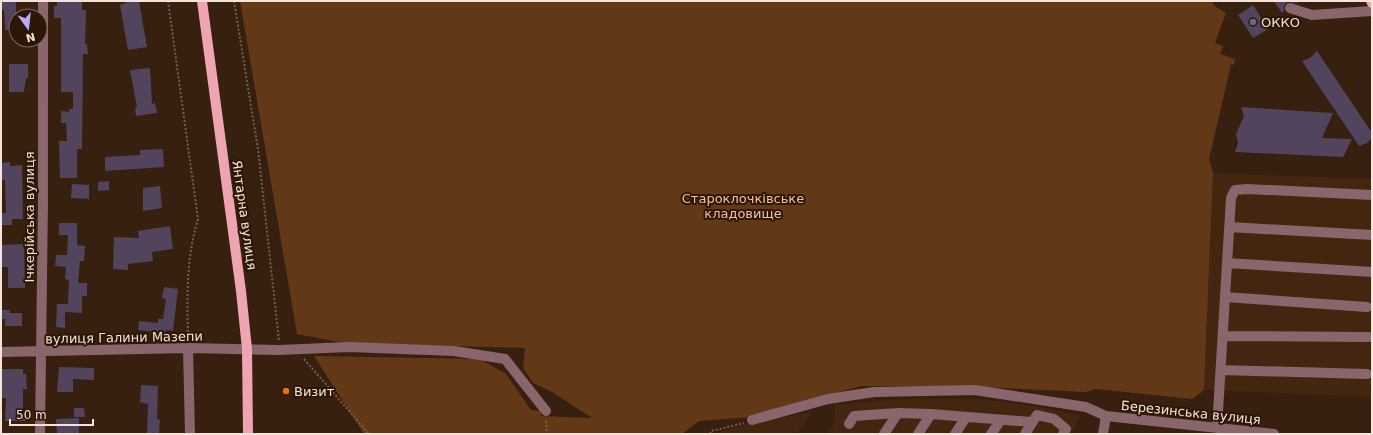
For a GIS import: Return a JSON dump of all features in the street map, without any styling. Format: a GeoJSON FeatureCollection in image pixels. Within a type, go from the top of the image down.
{"type":"FeatureCollection","features":[{"type":"Feature","properties":{"kind":"main road","name":"Янтарна вулиця"},"geometry":{"type":"LineString","coordinates":[[202,1],[232,213],[247,348],[248,434]]}},
{"type":"Feature","properties":{"kind":"street","name":"Ічкерійська вулиця"},"geometry":{"type":"LineString","coordinates":[[40,434],[42,1]]}},
{"type":"Feature","properties":{"kind":"street"},"geometry":{"type":"LineString","coordinates":[[1290,8],[1312,14],[1372,11]]}},
{"type":"Feature","properties":{"kind":"street"},"geometry":{"type":"LineString","coordinates":[[1217,428],[1231,198],[1235,190],[1247,189],[1372,195]]}},
{"type":"Feature","properties":{"kind":"street"},"geometry":{"type":"LineString","coordinates":[[1230,227],[1372,235]]}},
{"type":"Feature","properties":{"kind":"street"},"geometry":{"type":"LineString","coordinates":[[1227,263],[1372,272]]}},
{"type":"Feature","properties":{"kind":"street"},"geometry":{"type":"LineString","coordinates":[[1225,297],[1367,307]]}},
{"type":"Feature","properties":{"kind":"street"},"geometry":{"type":"LineString","coordinates":[[1223,336],[1369,337]]}},
{"type":"Feature","properties":{"kind":"street","name":"вулиця Галини Мазепи"},"geometry":{"type":"LineString","coordinates":[[1,352],[188,348],[247,348],[280,350],[349,347],[454,351],[505,359],[546,411]]}},
{"type":"Feature","properties":{"kind":"street"},"geometry":{"type":"LineString","coordinates":[[188,348],[190,434]]}},
{"type":"Feature","properties":{"kind":"street"},"geometry":{"type":"LineString","coordinates":[[1221,370],[1367,374]]}},
{"type":"Feature","properties":{"kind":"street","name":"Березинська вулиця"},"geometry":{"type":"LineString","coordinates":[[752,420],[828,399],[874,392],[975,390],[1086,407],[1106,416],[1274,434]]}},
{"type":"Feature","properties":{"kind":"street"},"geometry":{"type":"LineString","coordinates":[[1054,418],[1062,403]]}},
{"type":"Feature","properties":{"kind":"street"},"geometry":{"type":"LineString","coordinates":[[849,424],[854,416],[898,413],[931,414],[1032,422]]}},
{"type":"Feature","properties":{"kind":"street"},"geometry":{"type":"LineString","coordinates":[[884,434],[898,413]]}},
{"type":"Feature","properties":{"kind":"street"},"geometry":{"type":"LineString","coordinates":[[918,434],[931,414]]}},
{"type":"Feature","properties":{"kind":"street"},"geometry":{"type":"LineString","coordinates":[[1025,434],[1037,415],[1054,418],[1066,429],[1063,434]]}},
{"type":"Feature","properties":{"kind":"street"},"geometry":{"type":"LineString","coordinates":[[1103,434],[1106,416]]}},
{"type":"Feature","properties":{"kind":"street"},"geometry":{"type":"LineString","coordinates":[[955,434],[966,417]]}},
{"type":"Feature","properties":{"kind":"street"},"geometry":{"type":"LineString","coordinates":[[991,434],[1001,420]]}},
{"type":"Feature","properties":{"kind":"path"},"geometry":{"type":"LineString","coordinates":[[168,1],[198,220],[192,238],[188,276],[188,348]]}},
{"type":"Feature","properties":{"kind":"path"},"geometry":{"type":"LineString","coordinates":[[234,1],[258,150],[280,350]]}},
{"type":"Feature","properties":{"kind":"path"},"geometry":{"type":"LineString","coordinates":[[295,349],[369,434]]}},
{"type":"Feature","properties":{"kind":"path"},"geometry":{"type":"LineString","coordinates":[[546,411],[547,434]]}},
{"type":"Feature","properties":{"kind":"path"},"geometry":{"type":"LineString","coordinates":[[710,434],[711,431],[752,420]]}},
{"type":"Feature","properties":{"kind":"shaded area"},"geometry":{"type":"Polygon","coordinates":[[[1213,173],[1372,179],[1372,397],[1204,390],[1213,173]]]}},
{"type":"Feature","properties":{"kind":"shaded area"},"geometry":{"type":"Polygon","coordinates":[[[902,399],[979,399],[1040,407],[1079,415],[1073,434],[827,434],[835,422],[835,405],[902,399]]]}},
{"type":"Feature","properties":{"kind":"shaded area"},"geometry":{"type":"Polygon","coordinates":[[[812,412],[797,434],[717,434],[718,432],[753,423],[812,412]]]}},
{"type":"Feature","properties":{"kind":"green space","name":"Староклочківське кладовище"},"geometry":{"type":"Polygon","coordinates":[[[240,1],[1211,1],[1216,7],[1226,13],[1215,43],[1223,46],[1220,54],[1235,59],[1234,64],[1231,65],[1209,159],[1213,173],[1204,390],[1192,399],[1096,389],[1086,392],[960,386],[861,386],[750,417],[699,421],[682,434],[364,434],[314,356],[480,359],[506,374],[531,410],[541,411],[541,416],[592,418],[552,392],[533,383],[523,368],[525,348],[344,343],[297,334],[240,1]]]}},
{"type":"Feature","properties":{"kind":"building"},"geometry":{"type":"Polygon","coordinates":[[[16,1],[16,8],[8,8],[8,30],[5,30],[4,10],[1,10],[1,2],[16,1]]]}},
{"type":"Feature","properties":{"kind":"building"},"geometry":{"type":"Polygon","coordinates":[[[57,1],[82,1],[82,10],[86,10],[85,44],[87,44],[88,54],[83,54],[82,149],[77,149],[77,178],[60,178],[59,141],[67,141],[66,123],[61,123],[61,111],[69,112],[69,109],[73,109],[73,92],[61,92],[61,18],[54,18],[54,6],[57,6],[57,1]]]}},
{"type":"Feature","properties":{"kind":"building"},"geometry":{"type":"Polygon","coordinates":[[[130,1],[139,1],[147,47],[128,50],[120,5],[130,1]]]}},
{"type":"Feature","properties":{"kind":"building"},"geometry":{"type":"Polygon","coordinates":[[[1274,1],[1300,1],[1297,3],[1286,3],[1282,13],[1274,1]]]}},
{"type":"Feature","properties":{"kind":"building","name":"ОККО"},"geometry":{"type":"Polygon","coordinates":[[[1253,5],[1268,29],[1253,38],[1238,15],[1253,5]]]}},
{"type":"Feature","properties":{"kind":"building"},"geometry":{"type":"Polygon","coordinates":[[[1317,51],[1372,133],[1372,138],[1367,143],[1359,146],[1302,61],[1310,58],[1317,51]]]}},
{"type":"Feature","properties":{"kind":"building"},"geometry":{"type":"Polygon","coordinates":[[[9,64],[28,64],[28,78],[26,78],[24,92],[9,92],[9,64]]]}},
{"type":"Feature","properties":{"kind":"building"},"geometry":{"type":"Polygon","coordinates":[[[150,68],[152,104],[155,103],[157,113],[136,116],[135,108],[137,107],[130,70],[150,68]]]}},
{"type":"Feature","properties":{"kind":"building"},"geometry":{"type":"Polygon","coordinates":[[[1241,107],[1333,113],[1322,138],[1352,139],[1343,157],[1235,152],[1238,143],[1236,134],[1244,116],[1241,107]]]}},
{"type":"Feature","properties":{"kind":"building"},"geometry":{"type":"Polygon","coordinates":[[[163,149],[164,167],[105,171],[105,157],[140,155],[140,150],[163,149]]]}},
{"type":"Feature","properties":{"kind":"building"},"geometry":{"type":"Polygon","coordinates":[[[10,162],[10,166],[22,165],[23,219],[12,219],[12,225],[1,225],[1,213],[6,213],[5,180],[1,181],[1,163],[10,162]]]}},
{"type":"Feature","properties":{"kind":"building"},"geometry":{"type":"Polygon","coordinates":[[[109,181],[109,190],[98,191],[98,182],[109,181]]]}},
{"type":"Feature","properties":{"kind":"building"},"geometry":{"type":"Polygon","coordinates":[[[72,184],[89,185],[89,199],[71,198],[72,184]]]}},
{"type":"Feature","properties":{"kind":"building"},"geometry":{"type":"Polygon","coordinates":[[[160,186],[162,208],[143,211],[143,188],[160,186]]]}},
{"type":"Feature","properties":{"kind":"building"},"geometry":{"type":"Polygon","coordinates":[[[59,223],[77,223],[77,245],[85,246],[84,261],[80,261],[78,283],[87,283],[87,296],[82,296],[82,313],[65,312],[65,328],[56,327],[57,304],[68,304],[69,280],[65,279],[66,267],[55,266],[56,255],[67,255],[68,235],[59,235],[59,223]]]}},
{"type":"Feature","properties":{"kind":"building"},"geometry":{"type":"Polygon","coordinates":[[[170,226],[173,249],[152,252],[153,261],[128,264],[128,270],[113,269],[114,237],[139,238],[138,231],[170,226]]]}},
{"type":"Feature","properties":{"kind":"building"},"geometry":{"type":"Polygon","coordinates":[[[24,244],[25,288],[8,288],[8,267],[1,267],[1,245],[24,244]]]}},
{"type":"Feature","properties":{"kind":"building"},"geometry":{"type":"Polygon","coordinates":[[[164,287],[178,289],[173,331],[166,330],[165,333],[138,330],[139,321],[158,323],[158,319],[163,319],[166,299],[162,298],[164,287]]]}},
{"type":"Feature","properties":{"kind":"building"},"geometry":{"type":"Polygon","coordinates":[[[1,310],[10,310],[10,313],[22,313],[22,326],[5,326],[5,319],[1,319],[1,310]]]}},
{"type":"Feature","properties":{"kind":"building"},"geometry":{"type":"Polygon","coordinates":[[[59,367],[94,368],[94,380],[73,379],[73,392],[57,392],[59,367]]]}},
{"type":"Feature","properties":{"kind":"building"},"geometry":{"type":"Polygon","coordinates":[[[1,369],[23,369],[23,374],[26,374],[27,389],[23,389],[23,412],[26,412],[26,421],[5,421],[6,398],[1,398],[1,369]]]}},
{"type":"Feature","properties":{"kind":"building"},"geometry":{"type":"Polygon","coordinates":[[[141,385],[158,386],[157,419],[160,420],[159,434],[147,434],[148,404],[140,402],[141,385]]]}},
{"type":"Feature","properties":{"kind":"building"},"geometry":{"type":"Polygon","coordinates":[[[74,408],[84,408],[85,417],[74,417],[74,408]]]}},
{"type":"Feature","properties":{"kind":"building"},"geometry":{"type":"Polygon","coordinates":[[[79,418],[79,434],[57,434],[56,419],[79,418]]]}},
{"type":"Feature","properties":{"kind":"place","name":"ОККО"},"geometry":{"type":"Point","coordinates":[1253,22]}},
{"type":"Feature","properties":{"kind":"place","name":"Визит"},"geometry":{"type":"Point","coordinates":[286,391]}}]}
